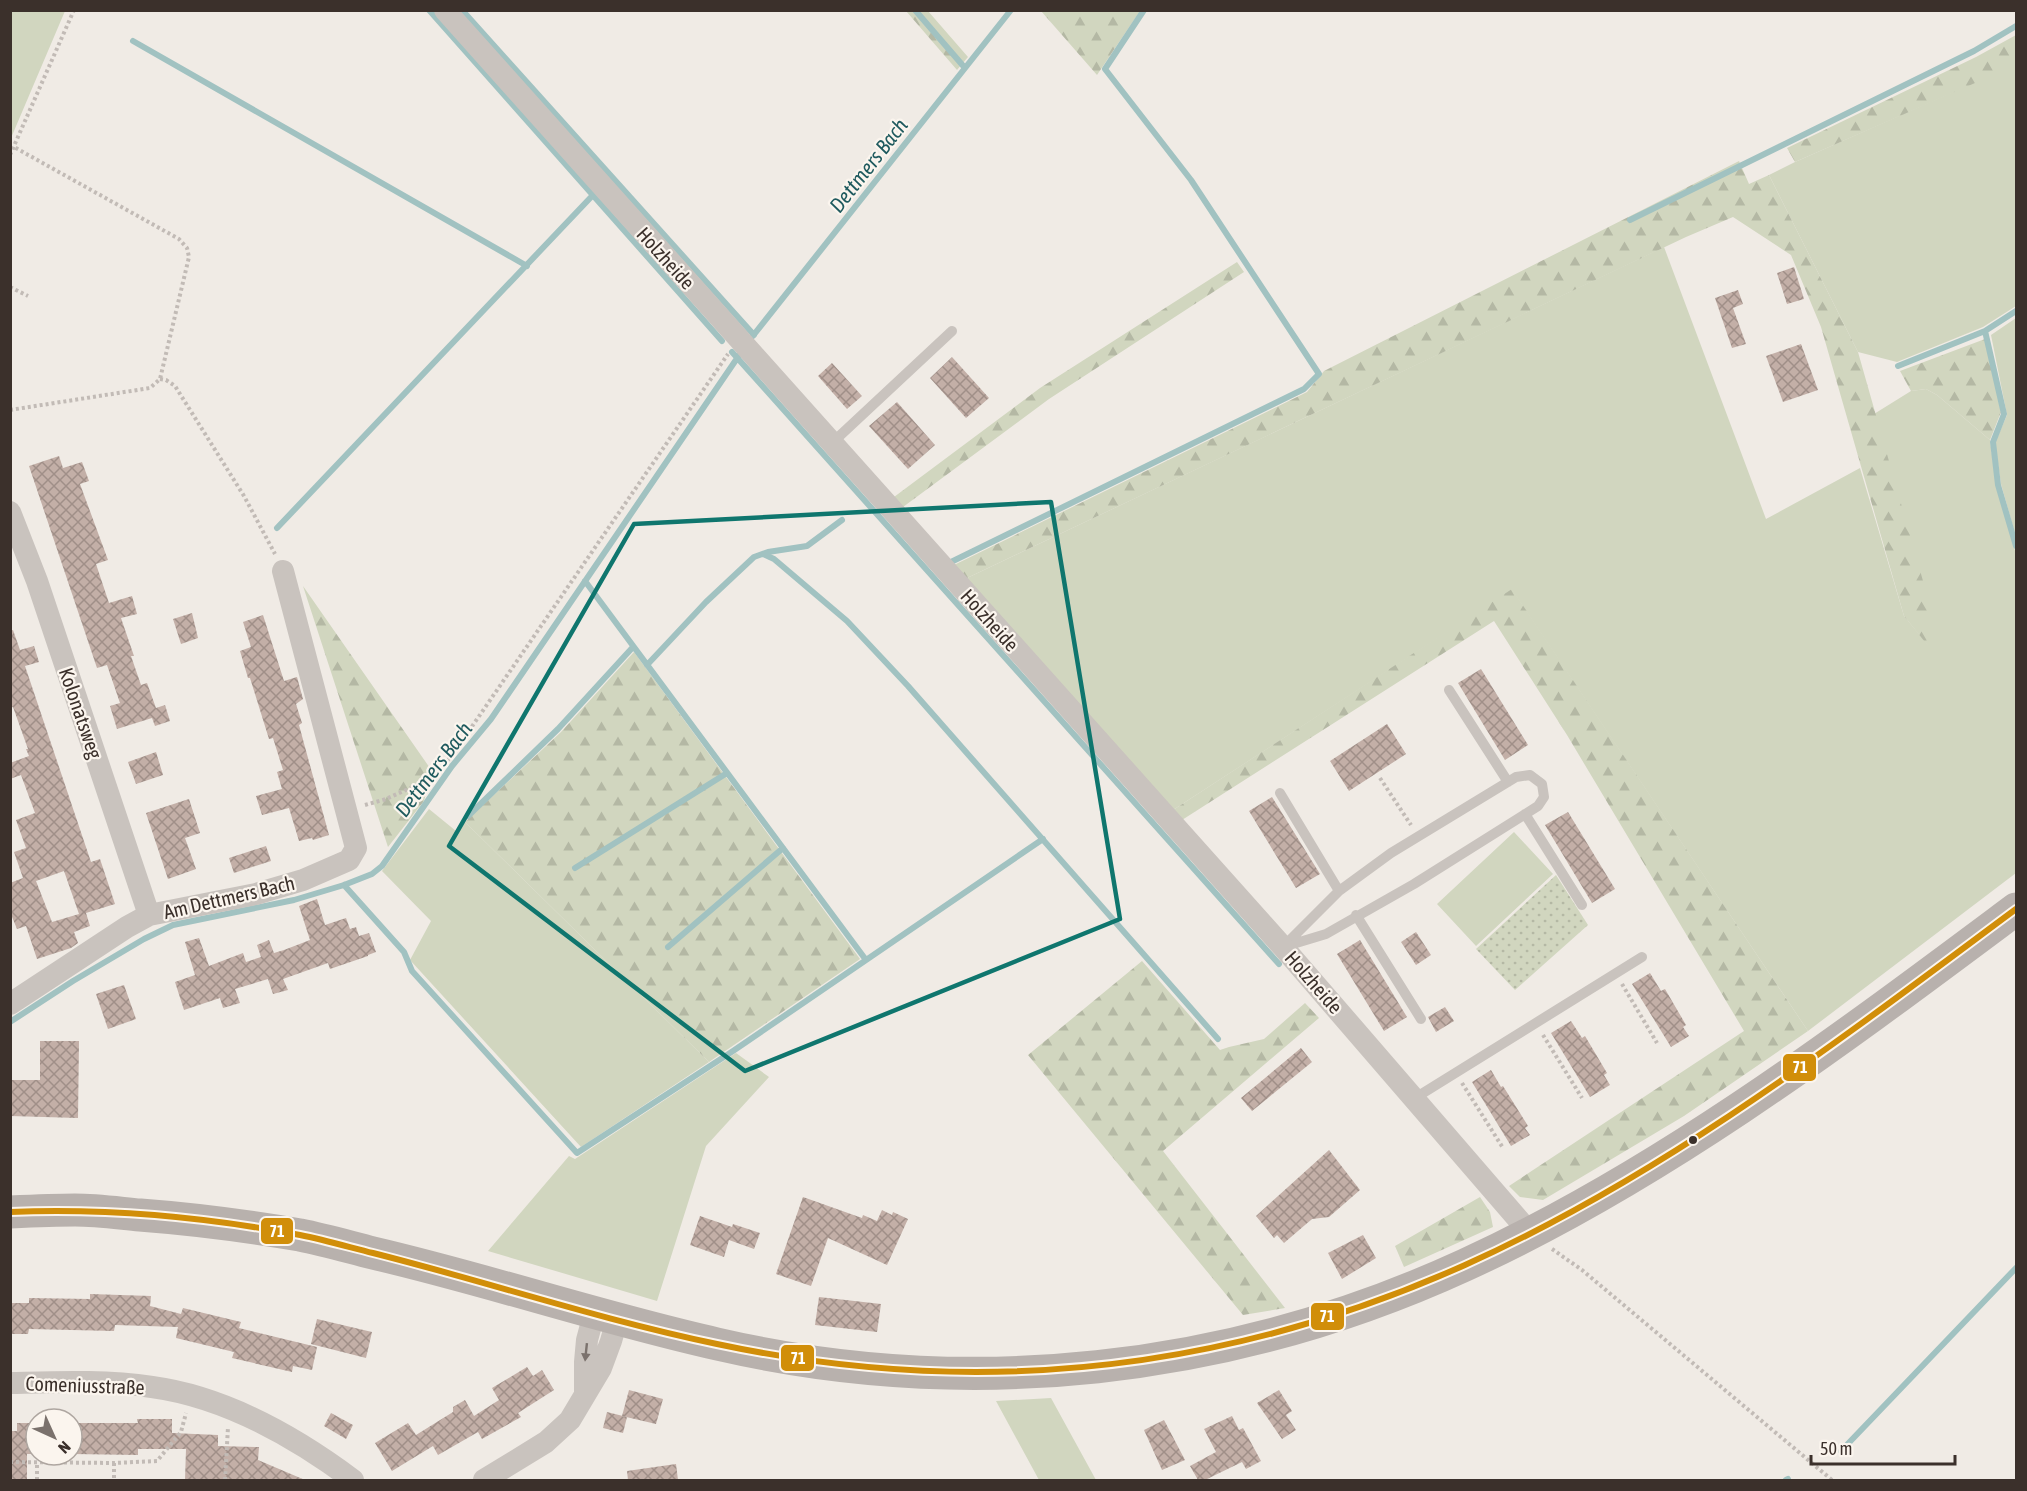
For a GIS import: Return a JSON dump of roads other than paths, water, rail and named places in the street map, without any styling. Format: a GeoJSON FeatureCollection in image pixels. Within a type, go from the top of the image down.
{"type":"FeatureCollection","features":[{"type":"Feature","properties":{"kind":"main road"},"geometry":{"type":"LineString","coordinates":[[10,1212],[78,1210],[202,1220],[304,1236],[416,1263],[605,1317],[733,1347],[811,1362],[892,1370],[992,1374],[1084,1369],[1169,1358],[1239,1343],[1321,1320],[1394,1295],[1466,1265],[1530,1233],[1687,1141],[1842,1039],[2016,909]]}},
{"type":"Feature","properties":{"kind":"street","name":"Holzheide"},"geometry":{"type":"LineString","coordinates":[[446,10],[1283,947],[1530,1233]]}},
{"type":"Feature","properties":{"kind":"street","name":"Kolonatsweg"},"geometry":{"type":"LineString","coordinates":[[10,512],[37,581],[149,915]]}},
{"type":"Feature","properties":{"kind":"street","name":"Am Dettmers Bach"},"geometry":{"type":"LineString","coordinates":[[10,1004],[149,915],[256,894],[303,880],[349,860],[356,848],[284,571]]}},
{"type":"Feature","properties":{"kind":"street"},"geometry":{"type":"LineString","coordinates":[[484,1480],[559,1432],[570,1419],[585,1392],[587,1340],[605,1317]]}},
{"type":"Feature","properties":{"kind":"street","name":"Comeniusstraße"},"geometry":{"type":"LineString","coordinates":[[10,1383],[101,1382],[153,1387],[190,1395],[235,1410],[285,1435],[353,1480]]}},
{"type":"Feature","properties":{"kind":"lane"},"geometry":{"type":"LineString","coordinates":[[832,443],[952,331]]}},
{"type":"Feature","properties":{"kind":"lane"},"geometry":{"type":"LineString","coordinates":[[1449,690],[1508,782]]}},
{"type":"Feature","properties":{"kind":"lane"},"geometry":{"type":"LineString","coordinates":[[1530,775],[1542,784],[1544,796],[1538,806],[1414,884],[1326,934],[1283,947],[1339,891],[1391,853],[1516,777],[1530,775]]}},
{"type":"Feature","properties":{"kind":"lane"},"geometry":{"type":"LineString","coordinates":[[1280,793],[1339,891]]}},
{"type":"Feature","properties":{"kind":"lane"},"geometry":{"type":"LineString","coordinates":[[1525,814],[1582,905]]}},
{"type":"Feature","properties":{"kind":"lane"},"geometry":{"type":"LineString","coordinates":[[1356,915],[1421,1019]]}},
{"type":"Feature","properties":{"kind":"lane"},"geometry":{"type":"LineString","coordinates":[[1415,1098],[1642,957]]}},
{"type":"Feature","properties":{"kind":"waterway"},"geometry":{"type":"LineString","coordinates":[[429,10],[722,341]]}},
{"type":"Feature","properties":{"kind":"waterway"},"geometry":{"type":"LineString","coordinates":[[462,10],[754,335]]}},
{"type":"Feature","properties":{"kind":"waterway"},"geometry":{"type":"LineString","coordinates":[[915,10],[965,68]]}},
{"type":"Feature","properties":{"kind":"waterway","name":"Dettmers Bach"},"geometry":{"type":"LineString","coordinates":[[752,337],[1011,10]]}},
{"type":"Feature","properties":{"kind":"waterway"},"geometry":{"type":"LineString","coordinates":[[951,562],[1304,389],[1319,374],[1191,180],[1105,69],[1144,10]]}},
{"type":"Feature","properties":{"kind":"waterway"},"geometry":{"type":"LineString","coordinates":[[1630,220],[1974,51],[2016,26]]}},
{"type":"Feature","properties":{"kind":"waterway"},"geometry":{"type":"LineString","coordinates":[[133,41],[527,266]]}},
{"type":"Feature","properties":{"kind":"waterway"},"geometry":{"type":"LineString","coordinates":[[277,528],[593,195]]}},
{"type":"Feature","properties":{"kind":"waterway"},"geometry":{"type":"LineString","coordinates":[[1898,366],[1985,331],[2016,311]]}},
{"type":"Feature","properties":{"kind":"waterway"},"geometry":{"type":"LineString","coordinates":[[1985,331],[2004,414],[1993,442],[1998,485],[2016,546]]}},
{"type":"Feature","properties":{"kind":"waterway"},"geometry":{"type":"LineString","coordinates":[[732,352],[1279,964]]}},
{"type":"Feature","properties":{"kind":"waterway","name":"Dettmers Bach"},"geometry":{"type":"LineString","coordinates":[[10,1022],[73,981],[144,939],[173,925],[294,900],[344,885],[372,874],[382,866],[452,766],[491,719],[740,354]]}},
{"type":"Feature","properties":{"kind":"waterway"},"geometry":{"type":"LineString","coordinates":[[647,665],[706,602],[754,557],[768,552],[807,546],[842,520]]}},
{"type":"Feature","properties":{"kind":"waterway"},"geometry":{"type":"LineString","coordinates":[[763,554],[774,559],[847,621],[908,686],[1218,1039]]}},
{"type":"Feature","properties":{"kind":"waterway"},"geometry":{"type":"LineString","coordinates":[[585,581],[866,960]]}},
{"type":"Feature","properties":{"kind":"waterway"},"geometry":{"type":"LineString","coordinates":[[468,816],[558,729],[633,647]]}},
{"type":"Feature","properties":{"kind":"waterway"},"geometry":{"type":"LineString","coordinates":[[575,868],[727,773]]}},
{"type":"Feature","properties":{"kind":"waterway"},"geometry":{"type":"LineString","coordinates":[[344,885],[404,952],[412,971],[577,1153],[733,1051],[1043,839]]}},
{"type":"Feature","properties":{"kind":"waterway"},"geometry":{"type":"LineString","coordinates":[[668,947],[783,848]]}},
{"type":"Feature","properties":{"kind":"waterway"},"geometry":{"type":"LineString","coordinates":[[1841,1451],[2016,1268]]}}]}
